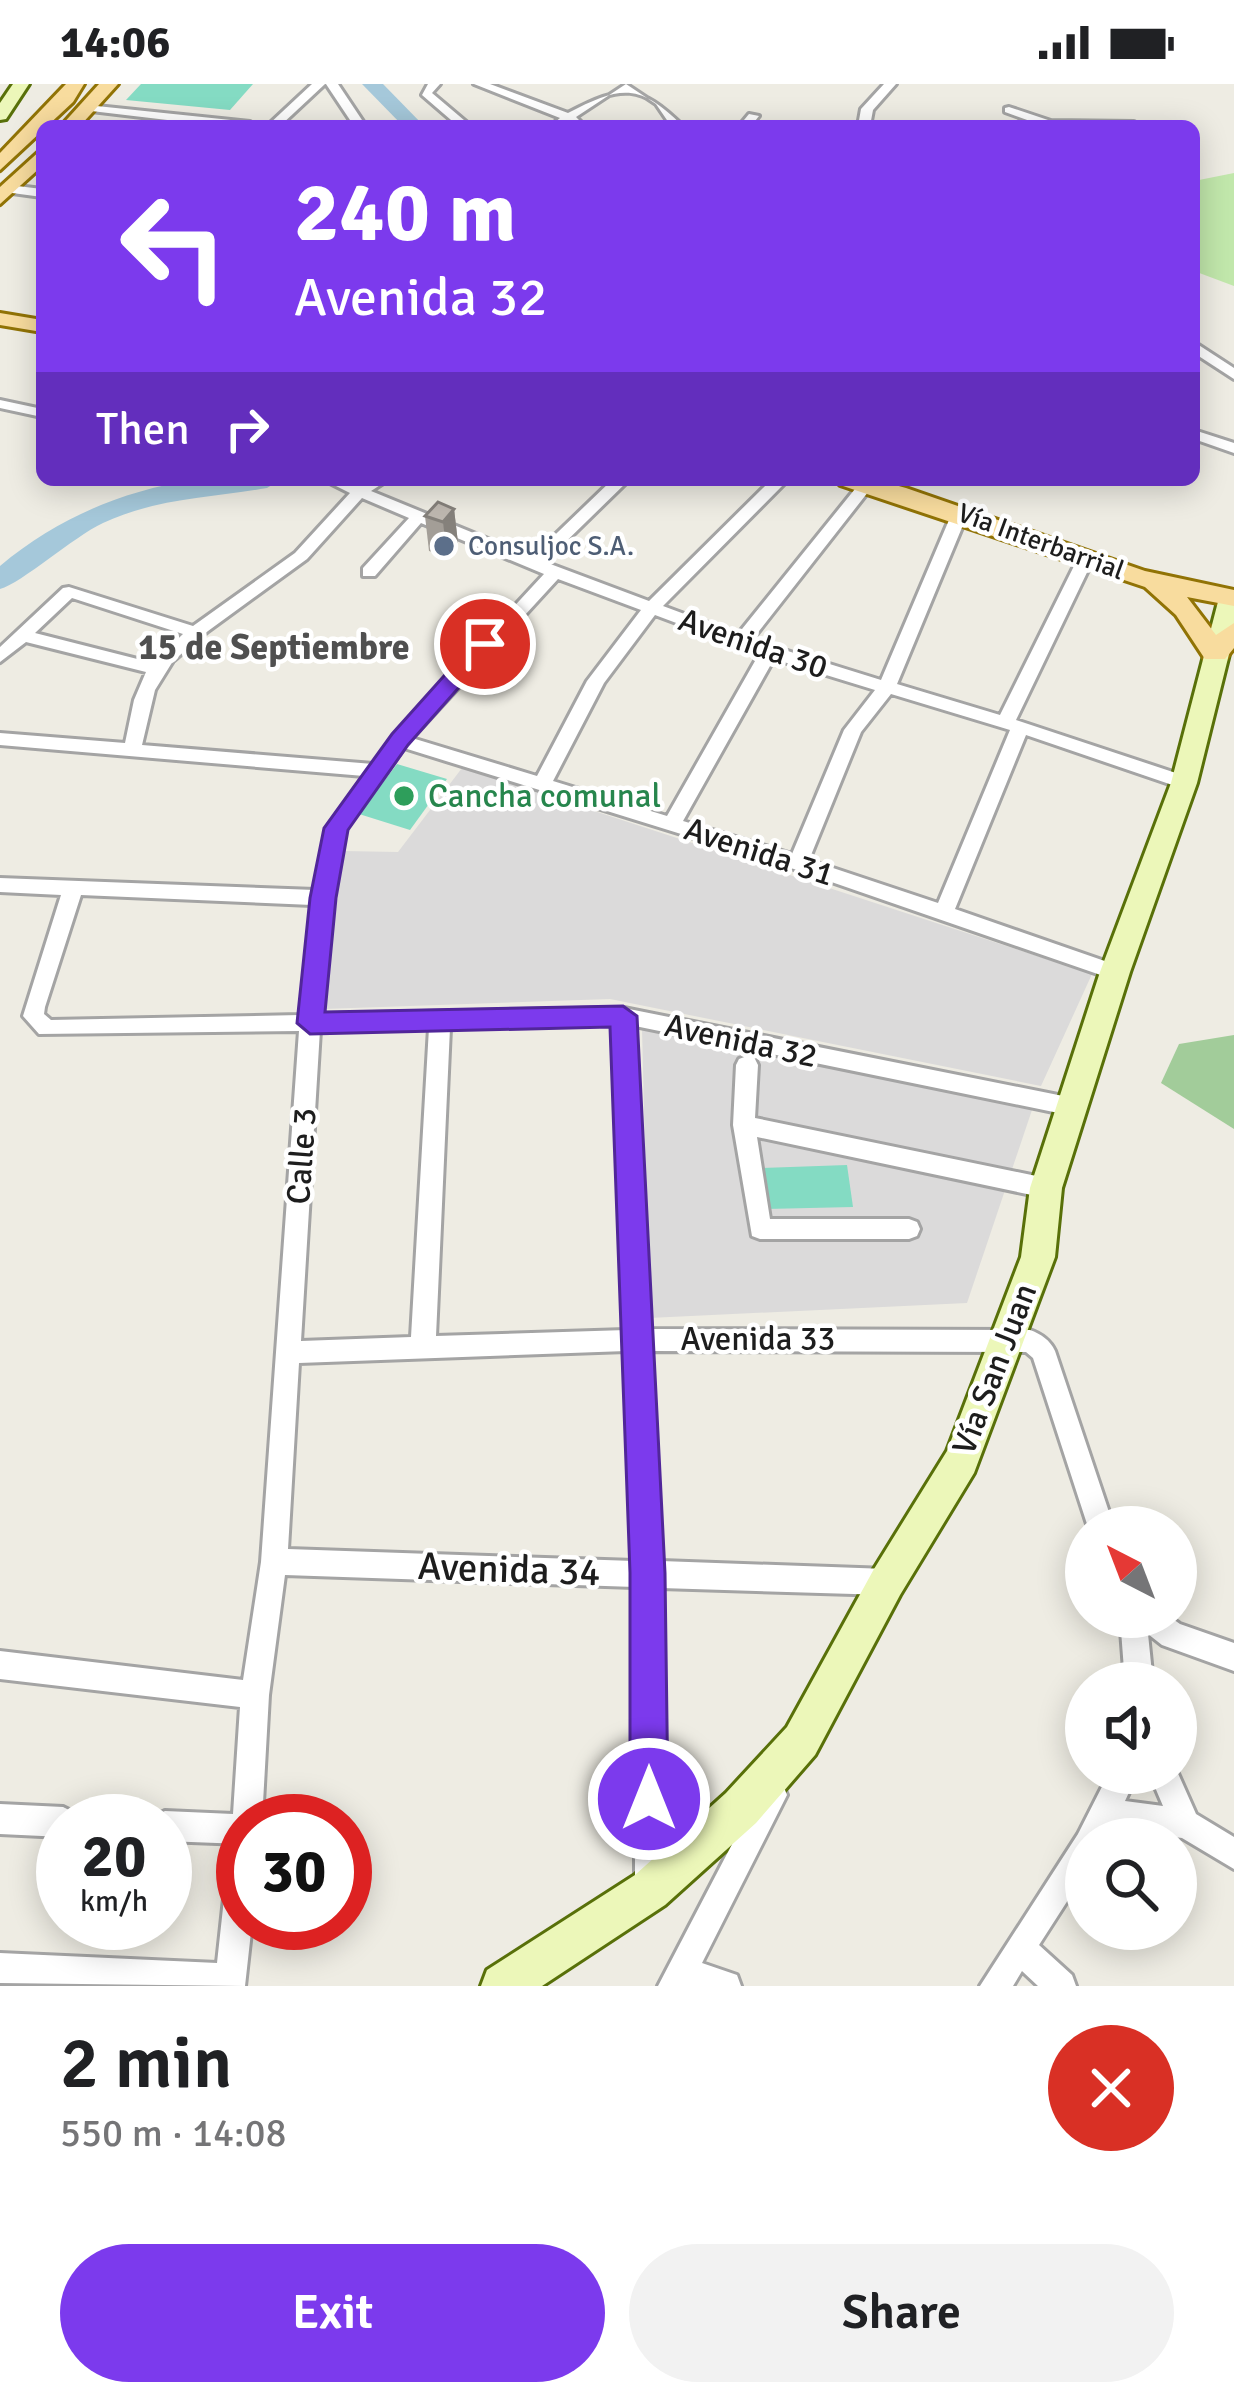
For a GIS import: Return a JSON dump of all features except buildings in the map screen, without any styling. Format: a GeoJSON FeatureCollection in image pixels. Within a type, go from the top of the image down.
{"type":"FeatureCollection","features":[{"type":"Feature","properties":{"kind":"main road"},"geometry":{"type":"LineString","coordinates":[[42,120],[79,93],[110,84]]}},
{"type":"Feature","properties":{"kind":"main road"},"geometry":{"type":"LineString","coordinates":[[59,120],[79,93]]}},
{"type":"Feature","properties":{"kind":"main road"},"geometry":{"type":"LineString","coordinates":[[49,120],[79,93]]}},
{"type":"Feature","properties":{"kind":"main road"},"geometry":{"type":"LineString","coordinates":[[0,150],[36,124]]}},
{"type":"Feature","properties":{"kind":"main road"},"geometry":{"type":"LineString","coordinates":[[0,164],[36,132]]}},
{"type":"Feature","properties":{"kind":"main road"},"geometry":{"type":"LineString","coordinates":[[3,190],[36,147]]}},
{"type":"Feature","properties":{"kind":"main road"},"geometry":{"type":"LineString","coordinates":[[3,190],[36,160]]}},
{"type":"Feature","properties":{"kind":"main road"},"geometry":{"type":"LineString","coordinates":[[0,314],[36,321]]}},
{"type":"Feature","properties":{"kind":"main road","name":"Vía Interbarrial"},"geometry":{"type":"LineString","coordinates":[[876,486],[1146,580],[1228,620]]}},
{"type":"Feature","properties":{"kind":"main road"},"geometry":{"type":"LineString","coordinates":[[1146,580],[1185,609],[1228,620]]}},
{"type":"Feature","properties":{"kind":"street"},"geometry":{"type":"LineString","coordinates":[[0,115],[21,84]]}},
{"type":"Feature","properties":{"kind":"street"},"geometry":{"type":"LineString","coordinates":[[280,120],[319,84]]}},
{"type":"Feature","properties":{"kind":"street"},"geometry":{"type":"LineString","coordinates":[[332,84],[356,120]]}},
{"type":"Feature","properties":{"kind":"street"},"geometry":{"type":"LineString","coordinates":[[434,84],[426,93],[458,120]]}},
{"type":"Feature","properties":{"kind":"street"},"geometry":{"type":"LineString","coordinates":[[480,84],[569,120]]}},
{"type":"Feature","properties":{"kind":"street"},"geometry":{"type":"LineString","coordinates":[[576,120],[620,84]]}},
{"type":"Feature","properties":{"kind":"street"},"geometry":{"type":"LineString","coordinates":[[631,84],[660,102],[672,120]]}},
{"type":"Feature","properties":{"kind":"street"},"geometry":{"type":"LineString","coordinates":[[865,120],[867,109],[890,84]]}},
{"type":"Feature","properties":{"kind":"street"},"geometry":{"type":"LineString","coordinates":[[79,93],[219,120]]}},
{"type":"Feature","properties":{"kind":"street"},"geometry":{"type":"LineString","coordinates":[[1009,110],[1038,120]]}},
{"type":"Feature","properties":{"kind":"street"},"geometry":{"type":"LineString","coordinates":[[3,190],[36,193]]}},
{"type":"Feature","properties":{"kind":"street"},"geometry":{"type":"LineString","coordinates":[[1200,350],[1234,375]]}},
{"type":"Feature","properties":{"kind":"street"},"geometry":{"type":"LineString","coordinates":[[0,404],[36,411]]}},
{"type":"Feature","properties":{"kind":"street"},"geometry":{"type":"LineString","coordinates":[[1200,436],[1234,448]]}},
{"type":"Feature","properties":{"kind":"street"},"geometry":{"type":"LineString","coordinates":[[132,752],[142,698],[156,669],[302,555],[344,513],[344,486]]}},
{"type":"Feature","properties":{"kind":"street","name":"Avenida 30"},"geometry":{"type":"LineString","coordinates":[[346,486],[534,564],[769,652],[1013,725],[1184,783]]}},
{"type":"Feature","properties":{"kind":"street"},"geometry":{"type":"LineString","coordinates":[[534,564],[615,486]]}},
{"type":"Feature","properties":{"kind":"street"},"geometry":{"type":"LineString","coordinates":[[541,785],[596,681],[651,609],[774,486]]}},
{"type":"Feature","properties":{"kind":"street"},"geometry":{"type":"LineString","coordinates":[[741,642],[856,486]]}},
{"type":"Feature","properties":{"kind":"street"},"geometry":{"type":"LineString","coordinates":[[798,863],[853,730],[887,687],[960,513]]}},
{"type":"Feature","properties":{"kind":"street"},"geometry":{"type":"LineString","coordinates":[[369,572],[417,518]]}},
{"type":"Feature","properties":{"kind":"street"},"geometry":{"type":"LineString","coordinates":[[944,912],[1013,725],[1085,560]]}},
{"type":"Feature","properties":{"kind":"street","name":"Calle 3"},"geometry":{"type":"LineString","coordinates":[[247,1794],[255,1695],[274,1562],[310,1023],[323,898],[336,828],[400,740],[555,572]]}},
{"type":"Feature","properties":{"kind":"street"},"geometry":{"type":"LineString","coordinates":[[0,656],[63,594],[72,591],[199,633]]}},
{"type":"Feature","properties":{"kind":"street","name":"Vía San Juan"},"geometry":{"type":"LineString","coordinates":[[503,1986],[650,1890],[741,1808],[801,1741],[887,1582],[961,1461],[1038,1257],[1046,1188],[1115,972],[1184,783],[1228,620]]}},
{"type":"Feature","properties":{"kind":"street"},"geometry":{"type":"LineString","coordinates":[[21,635],[156,669]]}},
{"type":"Feature","properties":{"kind":"street"},"geometry":{"type":"LineString","coordinates":[[673,824],[769,652]]}},
{"type":"Feature","properties":{"kind":"street"},"geometry":{"type":"LineString","coordinates":[[0,739],[377,771]]}},
{"type":"Feature","properties":{"kind":"street","name":"Avenida 31"},"geometry":{"type":"LineString","coordinates":[[400,740],[798,863],[1115,972]]}},
{"type":"Feature","properties":{"kind":"street"},"geometry":{"type":"LineString","coordinates":[[0,885],[323,898]]}},
{"type":"Feature","properties":{"kind":"street","name":"Avenida 32"},"geometry":{"type":"LineString","coordinates":[[74,889],[34,1007],[33,1016],[46,1028],[623,1016],[1072,1107]]}},
{"type":"Feature","properties":{"kind":"street"},"geometry":{"type":"LineString","coordinates":[[623,1016],[648,1573],[650,1890]]}},
{"type":"Feature","properties":{"kind":"street"},"geometry":{"type":"LineString","coordinates":[[423,1346],[440,1018]]}},
{"type":"Feature","properties":{"kind":"street"},"geometry":{"type":"LineString","coordinates":[[747,1065],[743,1125],[760,1229],[909,1229]]}},
{"type":"Feature","properties":{"kind":"street"},"geometry":{"type":"LineString","coordinates":[[743,1125],[1046,1188]]}},
{"type":"Feature","properties":{"kind":"street"},"geometry":{"type":"LineString","coordinates":[[1011,1338],[1030,1341],[1043,1352],[1094,1506]]}},
{"type":"Feature","properties":{"kind":"street","name":"Avenida 33"},"geometry":{"type":"LineString","coordinates":[[289,1352],[639,1340],[1011,1338]]}},
{"type":"Feature","properties":{"kind":"street","name":"Avenida 34"},"geometry":{"type":"LineString","coordinates":[[274,1562],[887,1582]]}},
{"type":"Feature","properties":{"kind":"street"},"geometry":{"type":"LineString","coordinates":[[1180,1638],[1234,1657]]}},
{"type":"Feature","properties":{"kind":"street"},"geometry":{"type":"LineString","coordinates":[[0,1665],[255,1695]]}},
{"type":"Feature","properties":{"kind":"street"},"geometry":{"type":"LineString","coordinates":[[726,1986],[677,1979],[801,1741]]}},
{"type":"Feature","properties":{"kind":"street"},"geometry":{"type":"LineString","coordinates":[[0,1819],[36,1821]]}},
{"type":"Feature","properties":{"kind":"street"},"geometry":{"type":"LineString","coordinates":[[1197,1831],[1234,1855]]}},
{"type":"Feature","properties":{"kind":"street"},"geometry":{"type":"LineString","coordinates":[[995,1986],[1065,1880]]}},
{"type":"Feature","properties":{"kind":"street"},"geometry":{"type":"LineString","coordinates":[[0,1968],[230,1983],[234,1950]]}},
{"type":"Feature","properties":{"kind":"street"},"geometry":{"type":"LineString","coordinates":[[1022,1950],[1061,1986]]}},
{"type":"Feature","properties":{"kind":"shaded area"},"geometry":{"type":"Polygon","coordinates":[[[462,768],[1092,974],[1041,1086],[610,999],[324,1009],[343,851],[398,852],[462,768]]]}},
{"type":"Feature","properties":{"kind":"shaded area"},"geometry":{"type":"Polygon","coordinates":[[[642,1028],[1033,1107],[967,1303],[649,1318],[642,1028]]]}},
{"type":"Feature","properties":{"kind":"green space"},"geometry":{"type":"Polygon","coordinates":[[[141,84],[253,84],[230,110],[126,100],[141,84]]]}},
{"type":"Feature","properties":{"kind":"green space"},"geometry":{"type":"Polygon","coordinates":[[[1234,173],[1234,286],[1200,273],[1200,180],[1234,173]]]}},
{"type":"Feature","properties":{"kind":"green space","name":"Cancha comunal"},"geometry":{"type":"Polygon","coordinates":[[[397,764],[447,779],[410,830],[359,814],[397,764]]]}},
{"type":"Feature","properties":{"kind":"green space"},"geometry":{"type":"Polygon","coordinates":[[[1234,1035],[1234,1129],[1161,1083],[1179,1044],[1234,1035]]]}},
{"type":"Feature","properties":{"kind":"green space"},"geometry":{"type":"Polygon","coordinates":[[[847,1165],[853,1207],[766,1209],[762,1168],[847,1165]]]}},
{"type":"Feature","properties":{"kind":"waterway"},"geometry":{"type":"LineString","coordinates":[[372,84],[408,120]]}},
{"type":"Feature","properties":{"kind":"waterway"},"geometry":{"type":"LineString","coordinates":[[0,580],[65,532],[114,508],[166,492],[216,486]]}},
{"type":"Feature","properties":{"kind":"place","name":"Consuljoc S.A."},"geometry":{"type":"Point","coordinates":[444,546]}},
{"type":"Feature","properties":{"kind":"place","name":"Cancha comunal"},"geometry":{"type":"Point","coordinates":[404,796]}},
{"type":"Feature","properties":{"kind":"district","name":"15 de Septiembre"},"geometry":{"type":"Point","coordinates":[274,647]}},
{"type":"Feature","properties":{"kind":"route"},"geometry":{"type":"LineString","coordinates":[[485,644],[400,740],[336,828],[323,898],[310,1023],[623,1016],[648,1573],[649,1799]]}}]}
